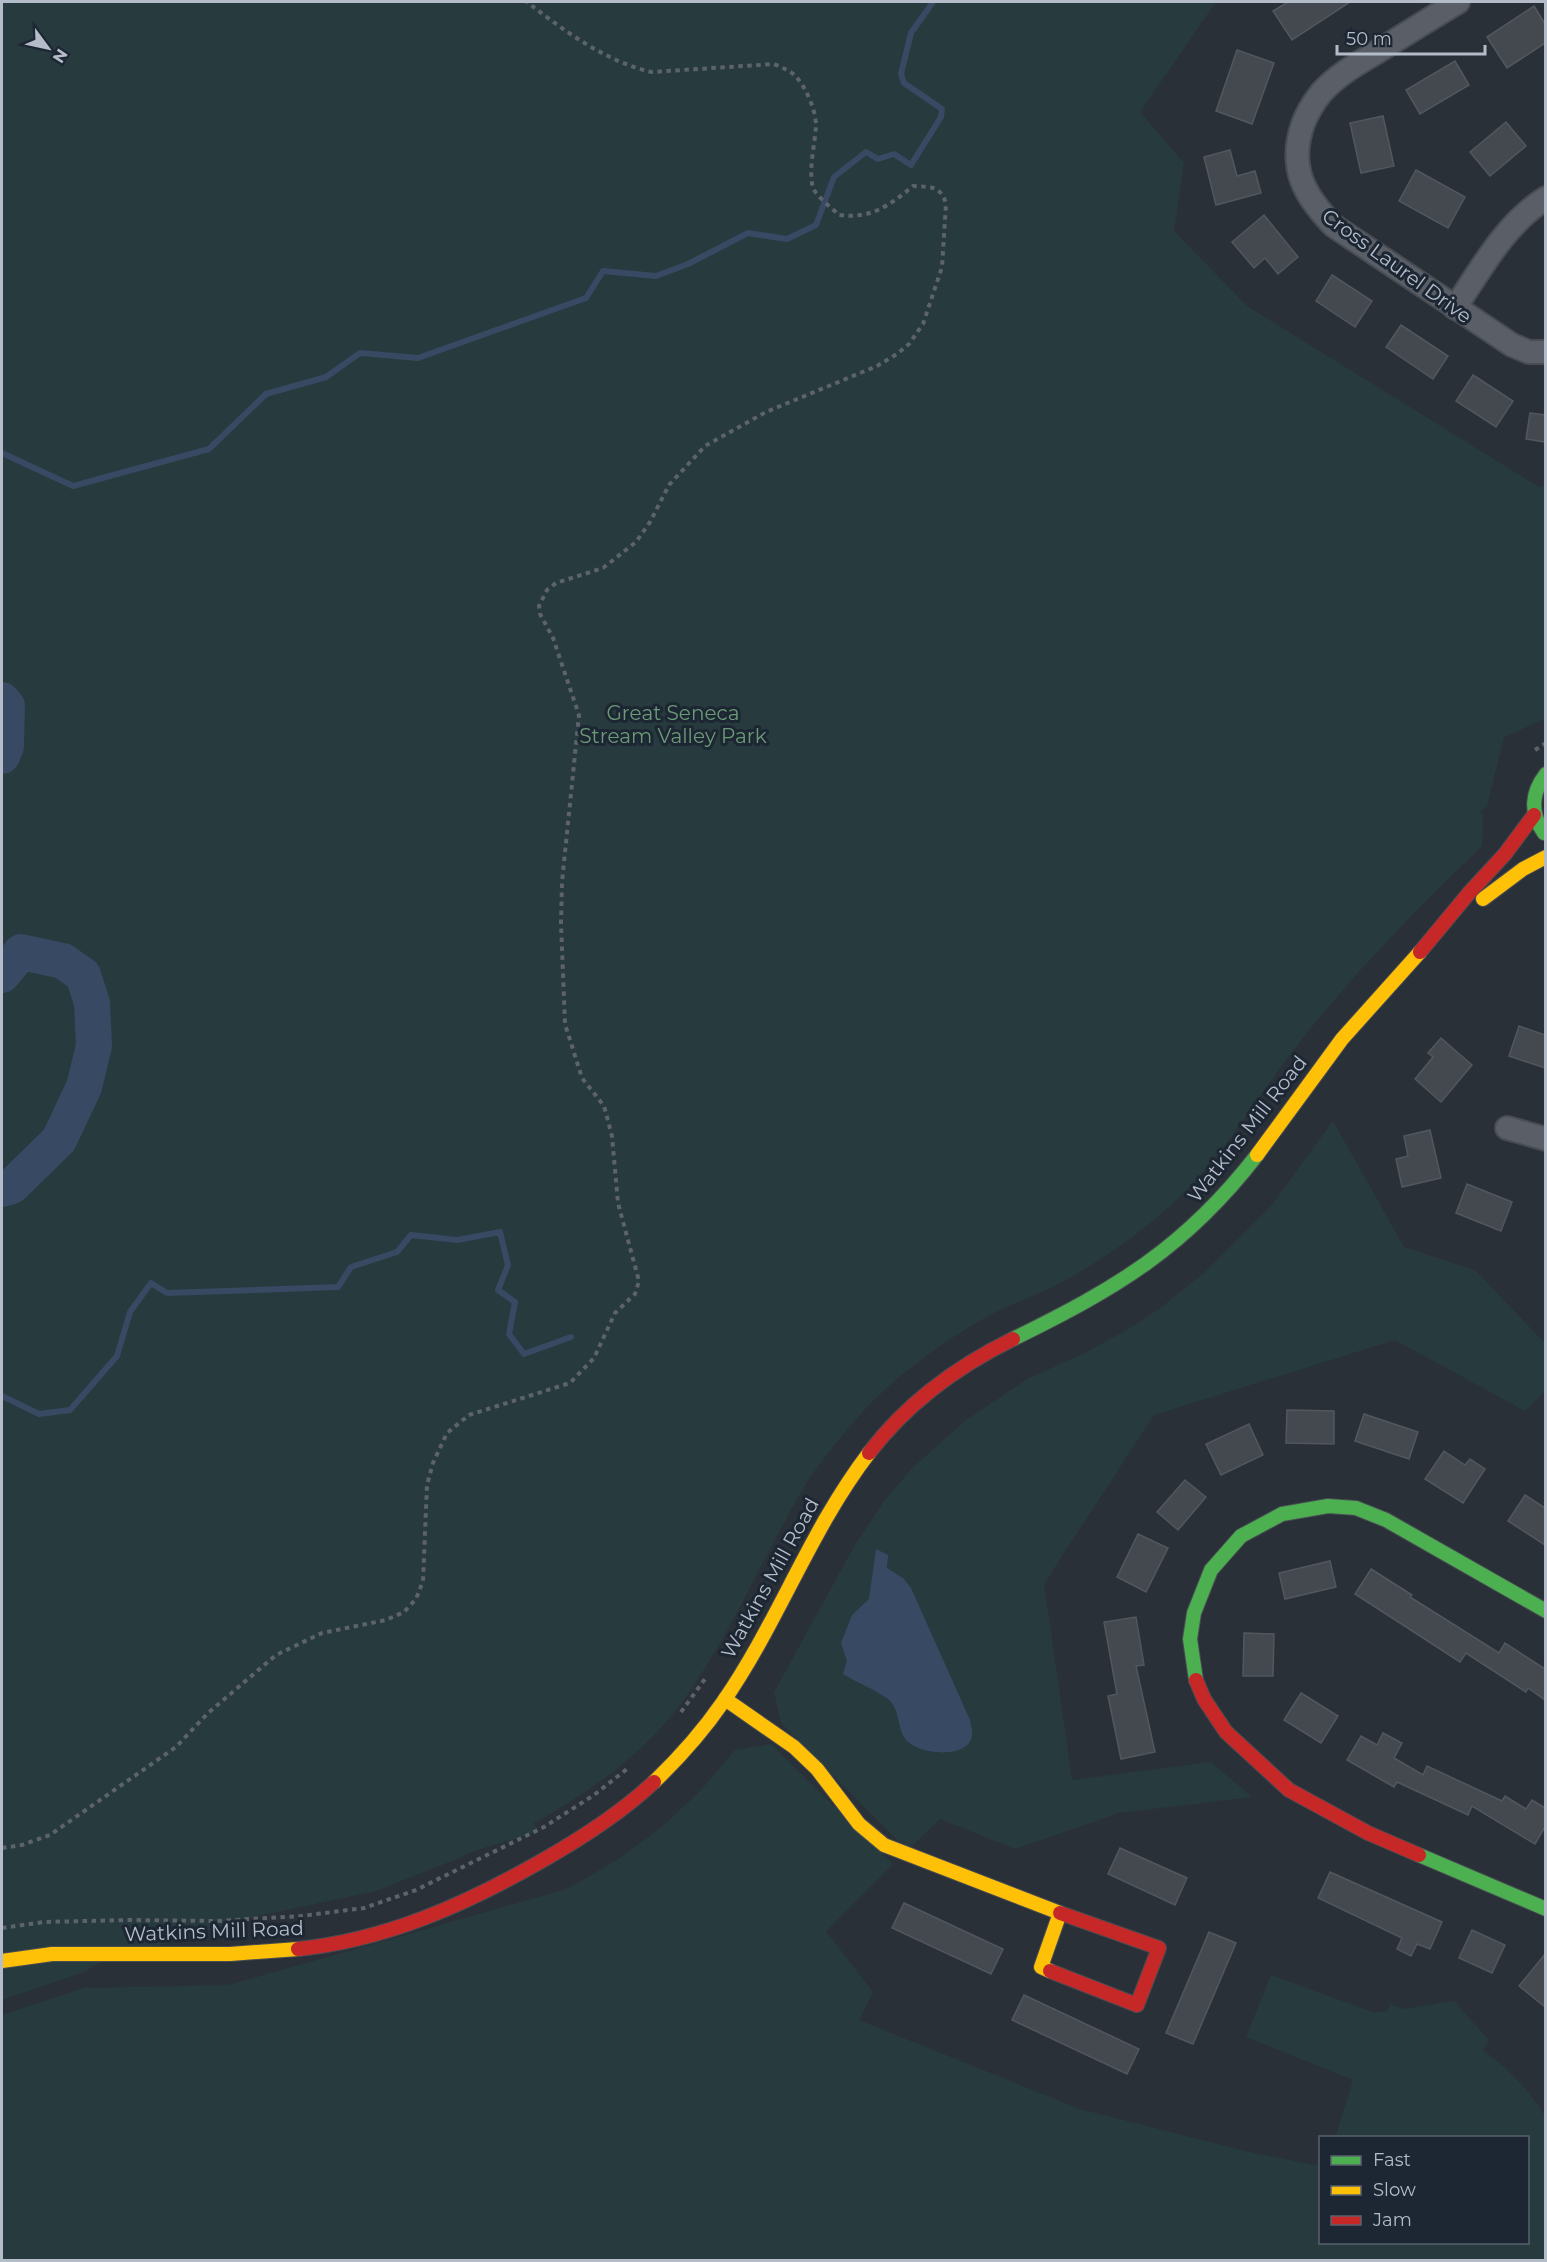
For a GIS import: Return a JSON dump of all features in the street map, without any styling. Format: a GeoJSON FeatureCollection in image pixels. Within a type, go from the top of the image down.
{"type":"FeatureCollection","features":[{"type":"Feature","properties":{"kind":"street","name":"Cross Laurel Drive"},"geometry":{"type":"LineString","coordinates":[[1458,2],[1339,76],[1321,93],[1307,114],[1299,135],[1296,155],[1299,174],[1306,192],[1318,209],[1335,226],[1512,345],[1528,352],[1545,352]]}},
{"type":"Feature","properties":{"kind":"street"},"geometry":{"type":"LineString","coordinates":[[1455,308],[1510,227],[1530,208],[1545,198]]}},
{"type":"Feature","properties":{"kind":"street"},"geometry":{"type":"LineString","coordinates":[[1545,774],[1536,787],[1533,801],[1534,815],[1545,835]]}},
{"type":"Feature","properties":{"kind":"street","name":"Watkins Mill Road"},"geometry":{"type":"LineString","coordinates":[[2,1961],[49,1954],[248,1953],[317,1947],[363,1939],[403,1927],[453,1907],[517,1875],[566,1848],[637,1799],[698,1737],[726,1699],[824,1519],[862,1461],[884,1435],[933,1388],[966,1365],[1107,1291],[1180,1239],[1217,1203],[1246,1168],[1342,1039],[1508,851],[1534,815]]}},
{"type":"Feature","properties":{"kind":"street","name":"Watkins Mill Road"},"geometry":{"type":"LineString","coordinates":[[1435,936],[1523,869],[1545,857]]}},
{"type":"Feature","properties":{"kind":"street"},"geometry":{"type":"LineString","coordinates":[[1507,1128],[1545,1138]]}},
{"type":"Feature","properties":{"kind":"street"},"geometry":{"type":"LineString","coordinates":[[1545,1611],[1386,1520],[1356,1508],[1328,1506],[1282,1514],[1241,1536],[1211,1570],[1194,1613],[1190,1639],[1194,1677],[1204,1699],[1226,1732],[1289,1790],[1368,1833],[1545,1909]]}},
{"type":"Feature","properties":{"kind":"street"},"geometry":{"type":"LineString","coordinates":[[726,1699],[794,1747],[817,1769],[860,1824],[884,1845],[1014,1897],[1060,1913],[1159,1948],[1137,2005],[1041,1967],[1060,1913]]}},
{"type":"Feature","properties":{"kind":"path"},"geometry":{"type":"LineString","coordinates":[[2,1848],[22,1845],[50,1835],[176,1747],[208,1713],[276,1655],[322,1633],[386,1620],[404,1612],[416,1599],[423,1581],[427,1485],[433,1463],[447,1433],[468,1415],[570,1383],[594,1358],[615,1313],[634,1294],[639,1281],[618,1203],[612,1136],[604,1106],[582,1078],[565,1024],[561,923],[562,882],[579,715],[553,638],[540,614],[539,606],[548,590],[556,583],[603,568],[636,542],[650,522],[669,485],[705,446],[766,412],[877,366],[909,344],[923,324],[942,267],[945,204],[943,194],[935,188],[913,186],[885,208],[854,217],[838,215],[813,188],[812,161],[816,124],[812,105],[798,78],[788,70],[774,64],[651,72],[632,68],[552,21],[527,2]]}},
{"type":"Feature","properties":{"kind":"green space","name":"Great Seneca Stream Valley Park"},"geometry":{"type":"Polygon","coordinates":[[[2,2],[1216,2],[1140,112],[1184,163],[1174,231],[1247,306],[1539,487],[1545,485],[1545,719],[1504,737],[1487,806],[1480,812],[1483,815],[1482,846],[1411,916],[1344,988],[1302,1039],[1222,1148],[1187,1189],[1144,1228],[1093,1264],[1057,1285],[990,1315],[937,1348],[903,1374],[858,1417],[803,1489],[716,1650],[683,1701],[652,1738],[615,1770],[576,1798],[534,1823],[538,1832],[471,1852],[376,1891],[254,1917],[97,1964],[84,1972],[2,2000],[2,2]]]}},
{"type":"Feature","properties":{"kind":"green space"},"geometry":{"type":"Polygon","coordinates":[[[1333,1121],[1404,1247],[1476,1271],[1545,1343],[1545,1391],[1525,1411],[1395,1340],[1154,1415],[1044,1584],[1072,1780],[1211,1762],[1252,1797],[1119,1813],[1015,1849],[940,1819],[911,1847],[899,1842],[781,1723],[774,1692],[856,1543],[884,1501],[912,1468],[966,1420],[1029,1378],[1085,1353],[1130,1328],[1159,1309],[1205,1272],[1271,1206],[1333,1121]]]}},
{"type":"Feature","properties":{"kind":"green space"},"geometry":{"type":"Polygon","coordinates":[[[771,1744],[893,1864],[826,1931],[873,1992],[859,2020],[1080,2109],[1245,2151],[1319,2166],[1319,2244],[1529,2244],[1529,2136],[1336,2135],[1353,2080],[1246,2037],[1271,1975],[1375,2013],[1388,2011],[1390,2004],[1404,2009],[1454,2001],[1489,2040],[1483,2050],[1517,2080],[1545,2116],[1545,2260],[2,2260],[2,2015],[84,1988],[228,1985],[567,1889],[620,1858],[662,1827],[701,1790],[735,1750],[771,1744]]]}},
{"type":"Feature","properties":{"kind":"water"},"geometry":{"type":"Polygon","coordinates":[[[876,1549],[888,1555],[887,1568],[903,1578],[911,1588],[970,1720],[971,1739],[961,1749],[934,1752],[916,1747],[904,1737],[895,1707],[888,1699],[843,1674],[847,1661],[841,1643],[852,1615],[869,1599],[876,1549]]]}},
{"type":"Feature","properties":{"kind":"building"},"geometry":{"type":"Polygon","coordinates":[[[1288,2],[1350,2],[1292,40],[1273,11],[1288,2]]]}},
{"type":"Feature","properties":{"kind":"building"},"geometry":{"type":"Polygon","coordinates":[[[1534,6],[1545,24],[1545,43],[1507,68],[1487,37],[1534,6]]]}},
{"type":"Feature","properties":{"kind":"building"},"geometry":{"type":"Polygon","coordinates":[[[1237,50],[1274,63],[1252,124],[1216,111],[1237,50]]]}},
{"type":"Feature","properties":{"kind":"building"},"geometry":{"type":"Polygon","coordinates":[[[1455,61],[1469,85],[1420,114],[1406,90],[1455,61]]]}},
{"type":"Feature","properties":{"kind":"building"},"geometry":{"type":"Polygon","coordinates":[[[1383,116],[1394,166],[1361,173],[1350,123],[1383,116]]]}},
{"type":"Feature","properties":{"kind":"building"},"geometry":{"type":"Polygon","coordinates":[[[1506,122],[1526,146],[1490,176],[1470,152],[1506,122]]]}},
{"type":"Feature","properties":{"kind":"building"},"geometry":{"type":"Polygon","coordinates":[[[1230,150],[1237,176],[1255,171],[1261,193],[1216,205],[1204,157],[1230,150]]]}},
{"type":"Feature","properties":{"kind":"building"},"geometry":{"type":"Polygon","coordinates":[[[1416,170],[1465,197],[1448,228],[1399,201],[1416,170]]]}},
{"type":"Feature","properties":{"kind":"building"},"geometry":{"type":"Polygon","coordinates":[[[1264,215],[1298,257],[1278,274],[1265,258],[1254,268],[1232,242],[1264,215]]]}},
{"type":"Feature","properties":{"kind":"building"},"geometry":{"type":"Polygon","coordinates":[[[1332,275],[1372,301],[1355,327],[1316,301],[1332,275]]]}},
{"type":"Feature","properties":{"kind":"building"},"geometry":{"type":"Polygon","coordinates":[[[1401,325],[1448,356],[1433,379],[1386,347],[1401,325]]]}},
{"type":"Feature","properties":{"kind":"building"},"geometry":{"type":"Polygon","coordinates":[[[1473,375],[1513,401],[1496,427],[1456,401],[1473,375]]]}},
{"type":"Feature","properties":{"kind":"building"},"geometry":{"type":"Polygon","coordinates":[[[1530,413],[1545,415],[1545,442],[1526,439],[1530,413]]]}},
{"type":"Feature","properties":{"kind":"building"},"geometry":{"type":"Polygon","coordinates":[[[1519,1026],[1545,1035],[1545,1068],[1509,1056],[1519,1026]]]}},
{"type":"Feature","properties":{"kind":"building"},"geometry":{"type":"Polygon","coordinates":[[[1441,1038],[1472,1065],[1441,1102],[1415,1079],[1433,1057],[1428,1053],[1441,1038]]]}},
{"type":"Feature","properties":{"kind":"building"},"geometry":{"type":"Polygon","coordinates":[[[1430,1130],[1441,1178],[1402,1187],[1396,1159],[1408,1156],[1404,1136],[1430,1130]]]}},
{"type":"Feature","properties":{"kind":"building"},"geometry":{"type":"Polygon","coordinates":[[[1467,1184],[1512,1202],[1501,1231],[1456,1213],[1467,1184]]]}},
{"type":"Feature","properties":{"kind":"building"},"geometry":{"type":"Polygon","coordinates":[[[1287,1410],[1334,1411],[1334,1444],[1286,1443],[1287,1410]]]}},
{"type":"Feature","properties":{"kind":"building"},"geometry":{"type":"Polygon","coordinates":[[[1364,1414],[1418,1432],[1409,1459],[1355,1441],[1364,1414]]]}},
{"type":"Feature","properties":{"kind":"building"},"geometry":{"type":"Polygon","coordinates":[[[1249,1424],[1263,1455],[1221,1475],[1206,1444],[1249,1424]]]}},
{"type":"Feature","properties":{"kind":"building"},"geometry":{"type":"Polygon","coordinates":[[[1444,1451],[1465,1465],[1470,1459],[1485,1469],[1463,1503],[1425,1479],[1444,1451]]]}},
{"type":"Feature","properties":{"kind":"building"},"geometry":{"type":"Polygon","coordinates":[[[1185,1480],[1206,1497],[1178,1530],[1157,1512],[1185,1480]]]}},
{"type":"Feature","properties":{"kind":"building"},"geometry":{"type":"Polygon","coordinates":[[[1525,1495],[1545,1508],[1545,1545],[1508,1521],[1525,1495]]]}},
{"type":"Feature","properties":{"kind":"building"},"geometry":{"type":"Polygon","coordinates":[[[1138,1534],[1168,1548],[1146,1592],[1117,1577],[1138,1534]]]}},
{"type":"Feature","properties":{"kind":"building"},"geometry":{"type":"Polygon","coordinates":[[[1330,1561],[1336,1587],[1285,1599],[1279,1573],[1330,1561]]]}},
{"type":"Feature","properties":{"kind":"building"},"geometry":{"type":"Polygon","coordinates":[[[1371,1569],[1412,1595],[1410,1597],[1499,1653],[1505,1643],[1545,1669],[1545,1700],[1528,1688],[1526,1692],[1466,1653],[1460,1662],[1355,1594],[1371,1569]]]}},
{"type":"Feature","properties":{"kind":"building"},"geometry":{"type":"Polygon","coordinates":[[[1136,1617],[1144,1665],[1136,1666],[1155,1752],[1121,1759],[1108,1696],[1117,1694],[1104,1622],[1136,1617]]]}},
{"type":"Feature","properties":{"kind":"building"},"geometry":{"type":"Polygon","coordinates":[[[1244,1633],[1274,1634],[1273,1676],[1243,1676],[1244,1633]]]}},
{"type":"Feature","properties":{"kind":"building"},"geometry":{"type":"Polygon","coordinates":[[[1301,1693],[1338,1716],[1321,1743],[1284,1720],[1301,1693]]]}},
{"type":"Feature","properties":{"kind":"building"},"geometry":{"type":"Polygon","coordinates":[[[1383,1733],[1402,1743],[1394,1758],[1423,1775],[1427,1766],[1502,1801],[1505,1796],[1526,1809],[1532,1800],[1545,1808],[1545,1827],[1535,1844],[1472,1806],[1468,1815],[1397,1782],[1394,1787],[1347,1760],[1361,1736],[1377,1745],[1383,1733]]]}},
{"type":"Feature","properties":{"kind":"building"},"geometry":{"type":"Polygon","coordinates":[[[1120,1848],[1187,1878],[1175,1905],[1108,1874],[1120,1848]]]}},
{"type":"Feature","properties":{"kind":"building"},"geometry":{"type":"Polygon","coordinates":[[[1330,1872],[1442,1922],[1430,1949],[1417,1944],[1411,1956],[1397,1949],[1402,1938],[1318,1898],[1330,1872]]]}},
{"type":"Feature","properties":{"kind":"building"},"geometry":{"type":"Polygon","coordinates":[[[904,1903],[1003,1949],[991,1974],[892,1928],[904,1903]]]}},
{"type":"Feature","properties":{"kind":"building"},"geometry":{"type":"Polygon","coordinates":[[[1472,1930],[1505,1945],[1492,1973],[1459,1958],[1472,1930]]]}},
{"type":"Feature","properties":{"kind":"building"},"geometry":{"type":"Polygon","coordinates":[[[1209,1932],[1236,1943],[1193,2044],[1166,2033],[1209,1932]]]}},
{"type":"Feature","properties":{"kind":"building"},"geometry":{"type":"Polygon","coordinates":[[[1545,1954],[1545,2007],[1519,1986],[1545,1954]]]}},
{"type":"Feature","properties":{"kind":"building"},"geometry":{"type":"Polygon","coordinates":[[[1024,1995],[1139,2049],[1127,2074],[1012,2020],[1024,1995]]]}},
{"type":"Feature","properties":{"kind":"waterway"},"geometry":{"type":"LineString","coordinates":[[2,453],[73,486],[209,449],[266,394],[326,377],[360,353],[418,358],[586,298],[603,271],[656,276],[688,264],[748,233],[787,239],[816,225],[834,177],[866,152],[878,159],[894,154],[911,165],[941,117],[942,109],[904,83],[901,74],[911,33],[933,2]]}},
{"type":"Feature","properties":{"kind":"waterway"},"geometry":{"type":"LineString","coordinates":[[2,700],[7,706],[6,746],[2,756]]}},
{"type":"Feature","properties":{"kind":"waterway"},"geometry":{"type":"LineString","coordinates":[[2,975],[21,952],[63,961],[83,975],[92,1003],[94,1046],[84,1087],[59,1140],[12,1186],[2,1189]]}},
{"type":"Feature","properties":{"kind":"waterway"},"geometry":{"type":"LineString","coordinates":[[2,1396],[39,1414],[70,1410],[117,1356],[130,1312],[151,1283],[167,1293],[338,1287],[351,1267],[397,1252],[411,1235],[457,1240],[500,1232],[508,1265],[498,1290],[515,1302],[509,1334],[524,1354],[571,1337]]}},
{"type":"Feature","properties":{"kind":"traffic: fast"},"geometry":{"type":"LineString","coordinates":[[1544,833],[1536,818],[1534,803],[1537,788],[1546,774]]}},
{"type":"Feature","properties":{"kind":"traffic: fast"},"geometry":{"type":"LineString","coordinates":[[1013,1339],[1085,1302],[1147,1263],[1203,1216],[1257,1155]]}},
{"type":"Feature","properties":{"kind":"traffic: fast"},"geometry":{"type":"LineString","coordinates":[[1196,1680],[1190,1639],[1194,1613],[1211,1570],[1241,1536],[1282,1514],[1328,1506],[1356,1508],[1386,1520],[1546,1611]]}},
{"type":"Feature","properties":{"kind":"traffic: fast"},"geometry":{"type":"LineString","coordinates":[[1419,1855],[1546,1909]]}},
{"type":"Feature","properties":{"kind":"traffic: slow"},"geometry":{"type":"LineString","coordinates":[[1483,899],[1523,869],[1546,857]]}},
{"type":"Feature","properties":{"kind":"traffic: slow"},"geometry":{"type":"LineString","coordinates":[[1257,1155],[1342,1039],[1420,952]]}},
{"type":"Feature","properties":{"kind":"traffic: slow"},"geometry":{"type":"LineString","coordinates":[[654,1782],[691,1744],[743,1672],[829,1513],[869,1453]]}},
{"type":"Feature","properties":{"kind":"traffic: slow"},"geometry":{"type":"LineString","coordinates":[[725,1699],[794,1747],[817,1769],[859,1824],[884,1845],[1060,1913],[1041,1967],[1050,1971]]}},
{"type":"Feature","properties":{"kind":"traffic: slow"},"geometry":{"type":"LineString","coordinates":[[2,1961],[52,1954],[230,1954],[298,1949]]}},
{"type":"Feature","properties":{"kind":"traffic: jam"},"geometry":{"type":"LineString","coordinates":[[1420,952],[1505,854],[1534,815]]}},
{"type":"Feature","properties":{"kind":"traffic: jam"},"geometry":{"type":"LineString","coordinates":[[869,1453],[900,1418],[935,1387],[973,1361],[1013,1339]]}},
{"type":"Feature","properties":{"kind":"traffic: jam"},"geometry":{"type":"LineString","coordinates":[[1196,1680],[1204,1699],[1226,1732],[1289,1790],[1368,1833],[1419,1855]]}},
{"type":"Feature","properties":{"kind":"traffic: jam"},"geometry":{"type":"LineString","coordinates":[[298,1949],[362,1938],[452,1907],[509,1879],[584,1836],[613,1816],[654,1782]]}},
{"type":"Feature","properties":{"kind":"traffic: jam"},"geometry":{"type":"LineString","coordinates":[[1050,1971],[1137,2005],[1159,1948],[1060,1913]]}}]}
